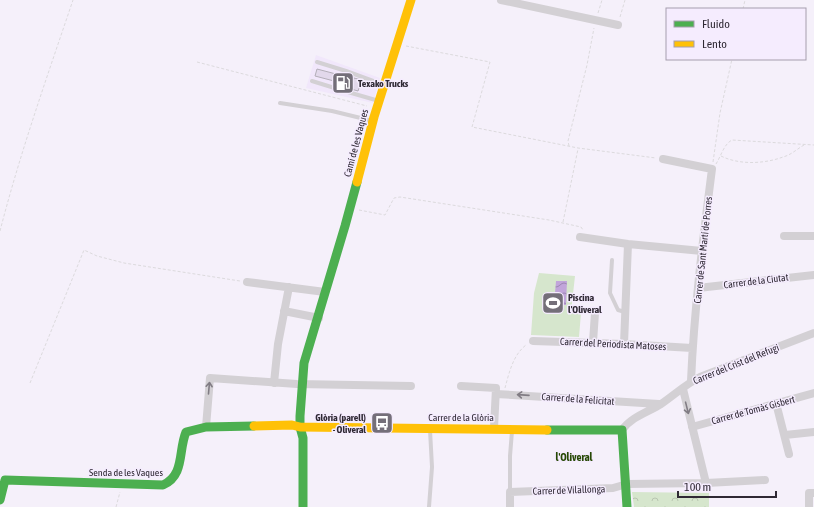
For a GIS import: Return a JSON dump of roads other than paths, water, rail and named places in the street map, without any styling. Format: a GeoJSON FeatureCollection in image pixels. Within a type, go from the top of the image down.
{"type":"FeatureCollection","features":[{"type":"Feature","properties":{"kind":"street","name":"Camí de les Vaques"},"geometry":{"type":"LineString","coordinates":[[303,507],[303,438],[300,427],[304,363],[350,208],[373,122],[410,0]]}},
{"type":"Feature","properties":{"kind":"street"},"geometry":{"type":"LineString","coordinates":[[500,0],[618,25]]}},
{"type":"Feature","properties":{"kind":"street","name":"Carrer de Sant Martí de Porres"},"geometry":{"type":"LineString","coordinates":[[663,158],[712,169],[692,348],[691,381]]}},
{"type":"Feature","properties":{"kind":"street"},"geometry":{"type":"LineString","coordinates":[[784,236],[814,236]]}},
{"type":"Feature","properties":{"kind":"street"},"geometry":{"type":"LineString","coordinates":[[580,237],[628,244],[702,251]]}},
{"type":"Feature","properties":{"kind":"street"},"geometry":{"type":"LineString","coordinates":[[624,344],[628,244]]}},
{"type":"Feature","properties":{"kind":"street","name":"Carrer de la Ciutat"},"geometry":{"type":"LineString","coordinates":[[698,288],[814,275]]}},
{"type":"Feature","properties":{"kind":"street"},"geometry":{"type":"LineString","coordinates":[[247,282],[325,292]]}},
{"type":"Feature","properties":{"kind":"street"},"geometry":{"type":"LineString","coordinates":[[274,383],[278,344],[289,287]]}},
{"type":"Feature","properties":{"kind":"street"},"geometry":{"type":"LineString","coordinates":[[284,311],[318,318]]}},
{"type":"Feature","properties":{"kind":"street"},"geometry":{"type":"LineString","coordinates":[[593,342],[595,313]]}},
{"type":"Feature","properties":{"kind":"street","name":"Carrer del Crist del Refugi"},"geometry":{"type":"LineString","coordinates":[[622,430],[627,423],[660,404],[691,381],[814,333]]}},
{"type":"Feature","properties":{"kind":"street","name":"Carrer del Periodista Matoses"},"geometry":{"type":"LineString","coordinates":[[533,341],[593,342],[692,348]]}},
{"type":"Feature","properties":{"kind":"street"},"geometry":{"type":"LineString","coordinates":[[206,427],[210,378],[274,383],[411,386]]}},
{"type":"Feature","properties":{"kind":"street","name":"Carrer de la Felicitat"},"geometry":{"type":"LineString","coordinates":[[462,386],[498,392],[660,404]]}},
{"type":"Feature","properties":{"kind":"street"},"geometry":{"type":"LineString","coordinates":[[682,389],[706,483]]}},
{"type":"Feature","properties":{"kind":"street"},"geometry":{"type":"LineString","coordinates":[[494,428],[498,392]]}},
{"type":"Feature","properties":{"kind":"street","name":"Carrer de Tomàs Gisbert"},"geometry":{"type":"LineString","coordinates":[[692,427],[814,393]]}},
{"type":"Feature","properties":{"kind":"street"},"geometry":{"type":"LineString","coordinates":[[776,403],[789,454]]}},
{"type":"Feature","properties":{"kind":"street","name":"Senda de les Vaques"},"geometry":{"type":"LineString","coordinates":[[0,500],[5,480],[162,485],[173,480],[177,474],[182,439],[186,432],[206,427],[292,425],[300,427]]}},
{"type":"Feature","properties":{"kind":"street","name":"Carrer de la Glòria"},"geometry":{"type":"LineString","coordinates":[[300,427],[622,430]]}},
{"type":"Feature","properties":{"kind":"street"},"geometry":{"type":"LineString","coordinates":[[622,430],[627,507]]}},
{"type":"Feature","properties":{"kind":"street"},"geometry":{"type":"LineString","coordinates":[[785,435],[814,432]]}},
{"type":"Feature","properties":{"kind":"street","name":"Carrer de Vilallonga"},"geometry":{"type":"LineString","coordinates":[[510,492],[613,488],[626,484],[706,483],[765,480]]}},
{"type":"Feature","properties":{"kind":"street"},"geometry":{"type":"LineString","coordinates":[[510,492],[510,507]]}},
{"type":"Feature","properties":{"kind":"street"},"geometry":{"type":"LineString","coordinates":[[809,507],[812,493]]}},
{"type":"Feature","properties":{"kind":"lane"},"geometry":{"type":"LineString","coordinates":[[317,62],[384,85]]}},
{"type":"Feature","properties":{"kind":"lane"},"geometry":{"type":"LineString","coordinates":[[341,90],[346,71]]}},
{"type":"Feature","properties":{"kind":"lane"},"geometry":{"type":"LineString","coordinates":[[312,81],[341,90],[378,105]]}},
{"type":"Feature","properties":{"kind":"lane"},"geometry":{"type":"LineString","coordinates":[[280,103],[332,112],[373,122]]}},
{"type":"Feature","properties":{"kind":"lane"},"geometry":{"type":"LineString","coordinates":[[612,260],[610,293],[618,310],[625,313]]}},
{"type":"Feature","properties":{"kind":"lane"},"geometry":{"type":"LineString","coordinates":[[429,507],[432,467],[430,428]]}},
{"type":"Feature","properties":{"kind":"lane"},"geometry":{"type":"LineString","coordinates":[[510,492],[512,428]]}},
{"type":"Feature","properties":{"kind":"water"},"geometry":{"type":"Polygon","coordinates":[[[556,281],[567,281],[566,305],[554,305],[556,281]]]}},
{"type":"Feature","properties":{"kind":"place","name":"Texako Trucks"},"geometry":{"type":"Point","coordinates":[343,83]}},
{"type":"Feature","properties":{"kind":"place","name":"Piscina l'Oliveral"},"geometry":{"type":"Point","coordinates":[553,303]}},
{"type":"Feature","properties":{"kind":"place","name":"Glòria (parell) - Oliveral"},"geometry":{"type":"Point","coordinates":[382,423]}},
{"type":"Feature","properties":{"kind":"district","name":"l'Oliveral"},"geometry":{"type":"Point","coordinates":[574,457]}}]}
